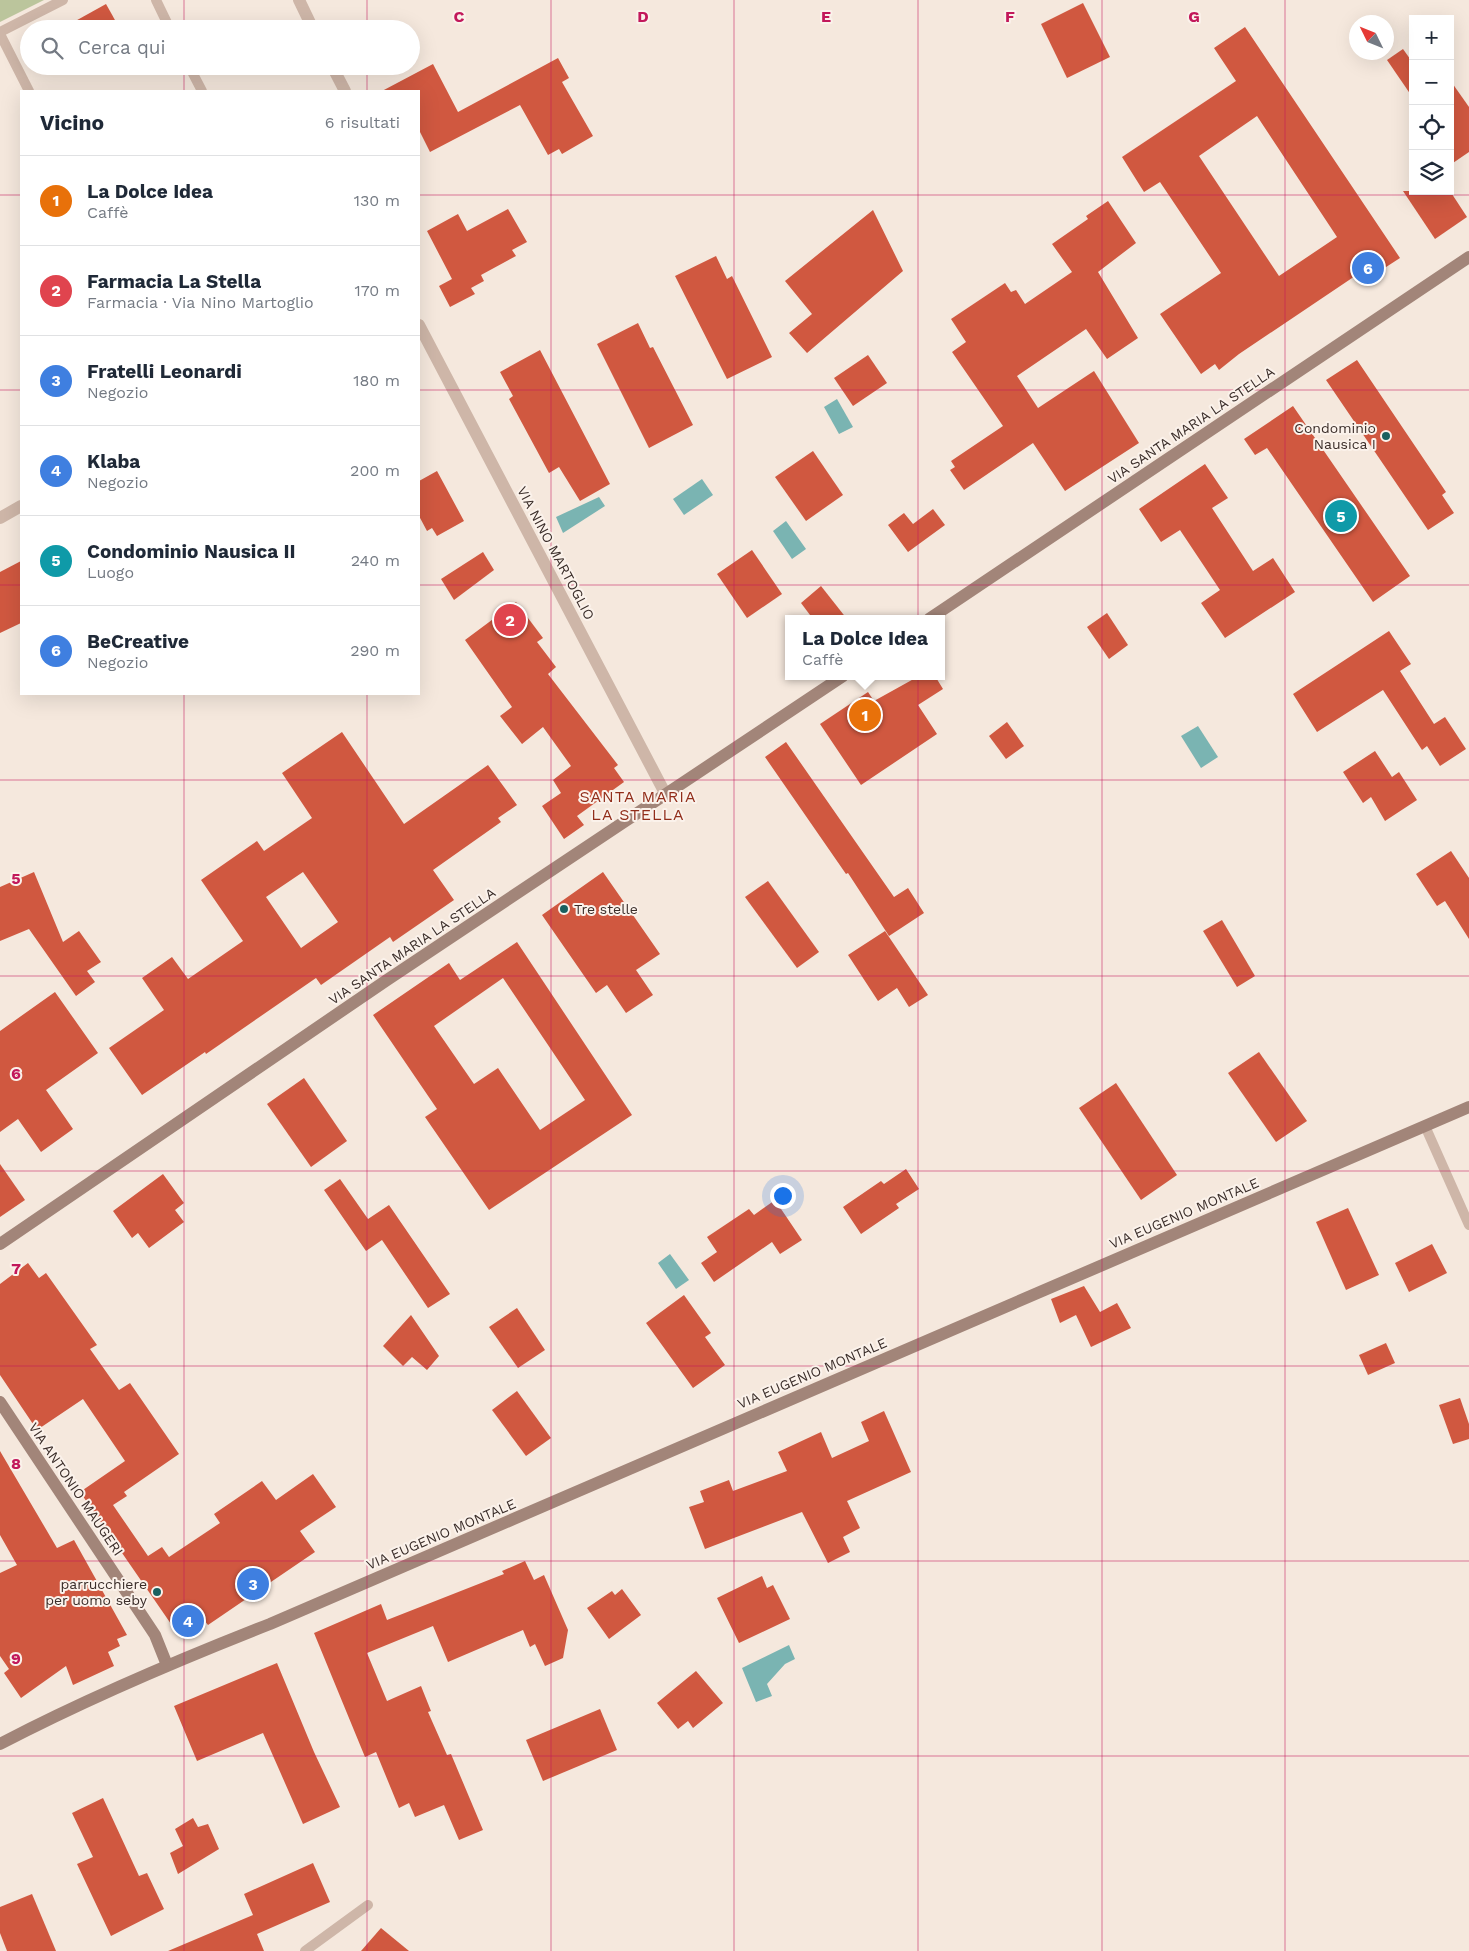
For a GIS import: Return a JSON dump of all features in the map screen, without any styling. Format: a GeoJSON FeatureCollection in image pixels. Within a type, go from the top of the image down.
{"type":"FeatureCollection","features":[{"type":"Feature","properties":{"kind":"street"},"geometry":{"type":"LineString","coordinates":[[299,0],[309,20]]}},
{"type":"Feature","properties":{"kind":"street"},"geometry":{"type":"LineString","coordinates":[[337,75],[344,90]]}},
{"type":"Feature","properties":{"kind":"street","name":"VIA SANTA MARIA LA STELLA"},"geometry":{"type":"LineString","coordinates":[[935,615],[1469,257]]}},
{"type":"Feature","properties":{"kind":"street","name":"VIA NINO MARTOGLIO"},"geometry":{"type":"LineString","coordinates":[[420,327],[666,795]]}},
{"type":"Feature","properties":{"kind":"street"},"geometry":{"type":"LineString","coordinates":[[0,518],[20,507]]}},
{"type":"Feature","properties":{"kind":"street","name":"VIA SANTA MARIA LA STELLA"},"geometry":{"type":"LineString","coordinates":[[0,1244],[388,980],[837,680]]}},
{"type":"Feature","properties":{"kind":"street","name":"VIA EUGENIO MONTALE"},"geometry":{"type":"LineString","coordinates":[[166,1665],[270,1624],[1469,1107]]}},
{"type":"Feature","properties":{"kind":"street","name":"VIA ANTONIO MAUGERI"},"geometry":{"type":"LineString","coordinates":[[0,1402],[155,1635],[166,1665]]}},
{"type":"Feature","properties":{"kind":"street"},"geometry":{"type":"LineString","coordinates":[[0,1744],[50,1718],[166,1665]]}},
{"type":"Feature","properties":{"kind":"street"},"geometry":{"type":"LineString","coordinates":[[0,1734],[50,1718]]}},
{"type":"Feature","properties":{"kind":"lane"},"geometry":{"type":"LineString","coordinates":[[25,20],[63,0]]}},
{"type":"Feature","properties":{"kind":"lane"},"geometry":{"type":"LineString","coordinates":[[156,0],[166,20]]}},
{"type":"Feature","properties":{"kind":"lane"},"geometry":{"type":"LineString","coordinates":[[20,23],[0,33],[20,73]]}},
{"type":"Feature","properties":{"kind":"lane"},"geometry":{"type":"LineString","coordinates":[[21,75],[28,90]]}},
{"type":"Feature","properties":{"kind":"lane"},"geometry":{"type":"LineString","coordinates":[[194,75],[202,90]]}},
{"type":"Feature","properties":{"kind":"lane"},"geometry":{"type":"LineString","coordinates":[[1425,1126],[1469,1224]]}},
{"type":"Feature","properties":{"kind":"lane"},"geometry":{"type":"LineString","coordinates":[[305,1951],[368,1905]]}},
{"type":"Feature","properties":{"kind":"green space"},"geometry":{"type":"Polygon","coordinates":[[[0,0],[44,0],[0,22],[0,0]]]}},
{"type":"Feature","properties":{"kind":"water"},"geometry":{"type":"Polygon","coordinates":[[[837,399],[853,427],[839,434],[824,407],[837,399]]]}},
{"type":"Feature","properties":{"kind":"water"},"geometry":{"type":"Polygon","coordinates":[[[702,479],[713,495],[684,515],[673,499],[702,479]]]}},
{"type":"Feature","properties":{"kind":"water"},"geometry":{"type":"Polygon","coordinates":[[[599,497],[605,506],[563,533],[556,517],[599,497]]]}},
{"type":"Feature","properties":{"kind":"water"},"geometry":{"type":"Polygon","coordinates":[[[786,521],[806,549],[792,559],[773,531],[786,521]]]}},
{"type":"Feature","properties":{"kind":"water"},"geometry":{"type":"Polygon","coordinates":[[[1198,726],[1218,757],[1201,768],[1181,736],[1198,726]]]}},
{"type":"Feature","properties":{"kind":"water"},"geometry":{"type":"Polygon","coordinates":[[[670,1254],[689,1280],[676,1289],[658,1263],[670,1254]]]}},
{"type":"Feature","properties":{"kind":"water"},"geometry":{"type":"Polygon","coordinates":[[[789,1645],[795,1659],[785,1664],[767,1684],[772,1696],[756,1702],[742,1668],[789,1645]]]}},
{"type":"Feature","properties":{"kind":"building"},"geometry":{"type":"Polygon","coordinates":[[[1083,3],[1110,57],[1067,78],[1041,24],[1083,3]]]}},
{"type":"Feature","properties":{"kind":"building"},"geometry":{"type":"Polygon","coordinates":[[[106,4],[115,20],[77,20],[106,4]]]}},
{"type":"Feature","properties":{"kind":"building"},"geometry":{"type":"Polygon","coordinates":[[[1245,27],[1400,258],[1366,280],[1361,272],[1239,354],[1219,370],[1215,364],[1201,374],[1160,314],[1221,273],[1160,182],[1144,192],[1122,157],[1236,81],[1214,48],[1245,27]],[[1257,116],[1199,156],[1279,276],[1337,237],[1257,116]]]}},
{"type":"Feature","properties":{"kind":"building"},"geometry":{"type":"Polygon","coordinates":[[[1403,49],[1409,57],[1409,92],[1387,60],[1394,60],[1394,55],[1403,49]]]}},
{"type":"Feature","properties":{"kind":"building"},"geometry":{"type":"Polygon","coordinates":[[[558,58],[569,78],[562,82],[593,136],[562,154],[559,149],[548,155],[520,105],[430,152],[420,132],[420,90],[384,90],[412,75],[420,75],[420,71],[433,64],[458,112],[558,58]]]}},
{"type":"Feature","properties":{"kind":"building"},"geometry":{"type":"Polygon","coordinates":[[[1454,86],[1469,107],[1469,152],[1454,162],[1454,86]]]}},
{"type":"Feature","properties":{"kind":"building"},"geometry":{"type":"Polygon","coordinates":[[[1403,191],[1409,191],[1409,195],[1453,195],[1467,217],[1435,239],[1403,191]]]}},
{"type":"Feature","properties":{"kind":"building"},"geometry":{"type":"Polygon","coordinates":[[[1108,201],[1136,243],[1098,272],[1138,338],[1107,359],[1086,329],[1017,376],[1038,408],[1094,371],[1139,443],[1065,491],[1033,443],[964,490],[950,470],[955,467],[951,461],[1003,426],[952,352],[966,342],[951,319],[1005,283],[1011,292],[1016,290],[1025,304],[1072,272],[1052,244],[1088,219],[1086,216],[1108,201]]]}},
{"type":"Feature","properties":{"kind":"building"},"geometry":{"type":"Polygon","coordinates":[[[508,209],[527,242],[512,250],[516,256],[481,275],[484,281],[471,288],[475,294],[450,307],[439,286],[452,279],[427,231],[458,214],[467,231],[508,209]]]}},
{"type":"Feature","properties":{"kind":"building"},"geometry":{"type":"Polygon","coordinates":[[[873,210],[903,271],[807,353],[789,333],[812,314],[785,281],[873,210]]]}},
{"type":"Feature","properties":{"kind":"building"},"geometry":{"type":"Polygon","coordinates":[[[716,256],[727,279],[732,276],[772,357],[727,379],[675,276],[716,256]]]}},
{"type":"Feature","properties":{"kind":"building"},"geometry":{"type":"Polygon","coordinates":[[[638,323],[650,348],[653,347],[693,425],[649,448],[597,344],[638,323]]]}},
{"type":"Feature","properties":{"kind":"building"},"geometry":{"type":"Polygon","coordinates":[[[540,350],[610,484],[580,501],[559,467],[549,473],[509,399],[513,396],[500,372],[540,350]]]}},
{"type":"Feature","properties":{"kind":"building"},"geometry":{"type":"Polygon","coordinates":[[[868,355],[887,383],[853,406],[834,378],[868,355]]]}},
{"type":"Feature","properties":{"kind":"building","name":"Condominio Nausica I"},"geometry":{"type":"Polygon","coordinates":[[[1357,360],[1446,492],[1442,495],[1454,513],[1428,530],[1326,380],[1357,360]]]}},
{"type":"Feature","properties":{"kind":"building"},"geometry":{"type":"Polygon","coordinates":[[[1293,406],[1410,576],[1373,602],[1267,448],[1255,455],[1244,439],[1293,406]]]}},
{"type":"Feature","properties":{"kind":"building"},"geometry":{"type":"Polygon","coordinates":[[[813,451],[843,495],[806,521],[775,477],[813,451]]]}},
{"type":"Feature","properties":{"kind":"building"},"geometry":{"type":"Polygon","coordinates":[[[1205,464],[1228,498],[1212,508],[1253,571],[1273,558],[1295,592],[1225,638],[1201,603],[1220,590],[1180,530],[1161,542],[1139,509],[1205,464]]]}},
{"type":"Feature","properties":{"kind":"building"},"geometry":{"type":"Polygon","coordinates":[[[437,471],[464,521],[437,536],[432,528],[427,531],[420,518],[420,480],[437,471]]]}},
{"type":"Feature","properties":{"kind":"building"},"geometry":{"type":"Polygon","coordinates":[[[933,509],[945,525],[908,552],[888,525],[904,513],[913,524],[933,509]]]}},
{"type":"Feature","properties":{"kind":"building"},"geometry":{"type":"Polygon","coordinates":[[[752,550],[782,594],[747,618],[717,574],[752,550]]]}},
{"type":"Feature","properties":{"kind":"building"},"geometry":{"type":"Polygon","coordinates":[[[483,552],[494,570],[454,600],[441,579],[483,552]]]}},
{"type":"Feature","properties":{"kind":"building"},"geometry":{"type":"Polygon","coordinates":[[[20,562],[20,623],[0,633],[0,572],[20,562]]]}},
{"type":"Feature","properties":{"kind":"building"},"geometry":{"type":"Polygon","coordinates":[[[821,586],[844,615],[810,615],[801,603],[821,586]]]}},
{"type":"Feature","properties":{"kind":"building"},"geometry":{"type":"Polygon","coordinates":[[[516,602],[543,638],[537,642],[556,667],[548,674],[618,765],[614,768],[624,782],[577,816],[584,825],[564,839],[542,806],[561,793],[553,780],[571,766],[543,727],[522,744],[500,716],[512,707],[465,640],[516,602]]]}},
{"type":"Feature","properties":{"kind":"building"},"geometry":{"type":"Polygon","coordinates":[[[1107,613],[1128,645],[1109,659],[1087,627],[1107,613]]]}},
{"type":"Feature","properties":{"kind":"building"},"geometry":{"type":"Polygon","coordinates":[[[1389,631],[1411,664],[1400,671],[1434,724],[1445,717],[1466,749],[1440,766],[1427,746],[1422,750],[1383,690],[1317,732],[1293,694],[1389,631]]]}},
{"type":"Feature","properties":{"kind":"building"},"geometry":{"type":"Polygon","coordinates":[[[912,680],[937,680],[943,689],[918,705],[937,734],[861,785],[820,724],[868,692],[874,701],[912,680]]]}},
{"type":"Feature","properties":{"kind":"building"},"geometry":{"type":"Polygon","coordinates":[[[1007,722],[1024,746],[1006,759],[989,736],[1007,722]]]}},
{"type":"Feature","properties":{"kind":"building"},"geometry":{"type":"Polygon","coordinates":[[[342,732],[404,824],[488,765],[517,805],[498,818],[501,822],[433,870],[454,900],[393,942],[390,937],[321,985],[316,978],[206,1054],[205,1052],[142,1095],[109,1048],[164,1010],[142,978],[172,957],[188,979],[243,941],[201,880],[257,841],[264,851],[312,818],[282,773],[342,732]],[[303,872],[266,897],[301,948],[338,922],[303,872]]]}},
{"type":"Feature","properties":{"kind":"building"},"geometry":{"type":"Polygon","coordinates":[[[786,742],[894,897],[908,888],[924,913],[889,936],[848,873],[846,874],[765,757],[786,742]]]}},
{"type":"Feature","properties":{"kind":"building"},"geometry":{"type":"Polygon","coordinates":[[[1375,751],[1392,777],[1399,772],[1417,800],[1385,821],[1371,797],[1363,803],[1343,772],[1375,751]]]}},
{"type":"Feature","properties":{"kind":"building"},"geometry":{"type":"Polygon","coordinates":[[[1451,851],[1469,878],[1469,939],[1445,901],[1437,906],[1416,874],[1451,851]]]}},
{"type":"Feature","properties":{"kind":"building"},"geometry":{"type":"Polygon","coordinates":[[[34,872],[63,942],[79,931],[101,962],[87,971],[95,982],[76,996],[29,929],[0,941],[0,887],[34,872]]]}},
{"type":"Feature","properties":{"kind":"building"},"geometry":{"type":"Polygon","coordinates":[[[603,872],[660,954],[636,970],[653,995],[626,1013],[607,985],[596,993],[542,915],[603,872]]]}},
{"type":"Feature","properties":{"kind":"building"},"geometry":{"type":"Polygon","coordinates":[[[768,881],[819,952],[797,968],[745,897],[768,881]]]}},
{"type":"Feature","properties":{"kind":"building"},"geometry":{"type":"Polygon","coordinates":[[[1222,920],[1255,976],[1237,987],[1203,931],[1222,920]]]}},
{"type":"Feature","properties":{"kind":"building"},"geometry":{"type":"Polygon","coordinates":[[[885,931],[928,995],[909,1007],[897,988],[878,1001],[848,955],[885,931]]]}},
{"type":"Feature","properties":{"kind":"building"},"geometry":{"type":"Polygon","coordinates":[[[517,942],[632,1115],[489,1210],[425,1117],[437,1109],[373,1015],[449,963],[460,980],[517,942]],[[503,978],[434,1026],[474,1084],[498,1068],[540,1130],[585,1100],[503,978]]]}},
{"type":"Feature","properties":{"kind":"building"},"geometry":{"type":"Polygon","coordinates":[[[55,992],[98,1053],[46,1090],[73,1129],[41,1152],[18,1119],[0,1132],[0,1031],[55,992]]]}},
{"type":"Feature","properties":{"kind":"building"},"geometry":{"type":"Polygon","coordinates":[[[1259,1052],[1307,1121],[1276,1142],[1228,1073],[1259,1052]]]}},
{"type":"Feature","properties":{"kind":"building"},"geometry":{"type":"Polygon","coordinates":[[[304,1078],[347,1141],[311,1167],[267,1104],[304,1078]]]}},
{"type":"Feature","properties":{"kind":"building"},"geometry":{"type":"Polygon","coordinates":[[[1116,1083],[1177,1175],[1141,1200],[1079,1108],[1116,1083]]]}},
{"type":"Feature","properties":{"kind":"building"},"geometry":{"type":"Polygon","coordinates":[[[0,1164],[25,1200],[0,1217],[0,1164]]]}},
{"type":"Feature","properties":{"kind":"building"},"geometry":{"type":"Polygon","coordinates":[[[906,1169],[919,1189],[896,1204],[899,1208],[861,1234],[843,1207],[881,1181],[884,1184],[906,1169]]]}},
{"type":"Feature","properties":{"kind":"building"},"geometry":{"type":"Polygon","coordinates":[[[163,1174],[184,1203],[175,1210],[184,1222],[149,1248],[138,1233],[132,1238],[113,1211],[163,1174]]]}},
{"type":"Feature","properties":{"kind":"building"},"geometry":{"type":"Polygon","coordinates":[[[340,1179],[368,1219],[389,1205],[450,1294],[428,1308],[382,1240],[366,1251],[324,1190],[340,1179]]]}},
{"type":"Feature","properties":{"kind":"building"},"geometry":{"type":"Polygon","coordinates":[[[775,1200],[802,1240],[780,1254],[772,1242],[714,1282],[701,1263],[717,1252],[707,1237],[749,1209],[754,1215],[775,1200]]]}},
{"type":"Feature","properties":{"kind":"building"},"geometry":{"type":"Polygon","coordinates":[[[1348,1208],[1379,1275],[1346,1290],[1316,1222],[1348,1208]]]}},
{"type":"Feature","properties":{"kind":"building"},"geometry":{"type":"Polygon","coordinates":[[[1432,1244],[1447,1273],[1409,1292],[1395,1263],[1432,1244]]]}},
{"type":"Feature","properties":{"kind":"building"},"geometry":{"type":"Polygon","coordinates":[[[28,1263],[39,1278],[46,1273],[97,1345],[90,1349],[119,1390],[130,1383],[179,1454],[124,1492],[127,1496],[113,1505],[148,1556],[162,1547],[169,1557],[220,1523],[214,1514],[262,1481],[276,1500],[313,1474],[336,1507],[300,1531],[315,1552],[208,1625],[204,1620],[180,1637],[80,1492],[125,1461],[83,1399],[37,1430],[0,1375],[0,1284],[28,1263]]]}},
{"type":"Feature","properties":{"kind":"building"},"geometry":{"type":"Polygon","coordinates":[[[1084,1286],[1100,1312],[1117,1303],[1131,1328],[1091,1347],[1076,1315],[1060,1323],[1051,1299],[1084,1286]]]}},
{"type":"Feature","properties":{"kind":"building"},"geometry":{"type":"Polygon","coordinates":[[[684,1295],[711,1333],[705,1337],[725,1365],[693,1388],[646,1323],[684,1295]]]}},
{"type":"Feature","properties":{"kind":"building"},"geometry":{"type":"Polygon","coordinates":[[[517,1308],[545,1350],[518,1368],[489,1327],[517,1308]]]}},
{"type":"Feature","properties":{"kind":"building"},"geometry":{"type":"Polygon","coordinates":[[[411,1315],[439,1356],[427,1370],[412,1357],[403,1366],[383,1346],[411,1315]]]}},
{"type":"Feature","properties":{"kind":"building"},"geometry":{"type":"Polygon","coordinates":[[[1386,1343],[1395,1363],[1368,1375],[1359,1355],[1386,1343]]]}},
{"type":"Feature","properties":{"kind":"building"},"geometry":{"type":"Polygon","coordinates":[[[517,1391],[551,1438],[526,1456],[492,1410],[517,1391]]]}},
{"type":"Feature","properties":{"kind":"building"},"geometry":{"type":"Polygon","coordinates":[[[1460,1398],[1469,1424],[1469,1439],[1453,1444],[1439,1405],[1460,1398]]]}},
{"type":"Feature","properties":{"kind":"building"},"geometry":{"type":"Polygon","coordinates":[[[884,1411],[911,1472],[847,1501],[860,1528],[843,1537],[850,1552],[828,1563],[802,1512],[705,1549],[689,1507],[704,1502],[700,1491],[729,1480],[733,1491],[787,1471],[778,1452],[821,1432],[832,1458],[869,1441],[861,1422],[884,1411]]]}},
{"type":"Feature","properties":{"kind":"building"},"geometry":{"type":"Polygon","coordinates":[[[0,1451],[57,1548],[74,1540],[127,1635],[117,1639],[120,1646],[108,1652],[114,1666],[73,1685],[66,1666],[21,1698],[4,1673],[9,1669],[0,1656],[0,1573],[17,1565],[0,1535],[0,1451]]]}},
{"type":"Feature","properties":{"kind":"building"},"geometry":{"type":"Polygon","coordinates":[[[525,1561],[534,1580],[544,1575],[568,1630],[563,1658],[545,1666],[535,1644],[530,1647],[523,1630],[448,1662],[433,1626],[367,1653],[387,1701],[421,1686],[431,1711],[428,1712],[447,1755],[451,1754],[483,1830],[459,1840],[444,1805],[415,1817],[409,1803],[399,1808],[376,1752],[365,1757],[314,1633],[381,1604],[387,1620],[504,1574],[502,1571],[525,1561]]]}},
{"type":"Feature","properties":{"kind":"building"},"geometry":{"type":"Polygon","coordinates":[[[762,1576],[767,1588],[773,1585],[790,1619],[739,1643],[717,1598],[762,1576]]]}},
{"type":"Feature","properties":{"kind":"building"},"geometry":{"type":"Polygon","coordinates":[[[622,1589],[641,1615],[609,1639],[587,1608],[612,1591],[615,1595],[622,1589]]]}},
{"type":"Feature","properties":{"kind":"building"},"geometry":{"type":"Polygon","coordinates":[[[277,1663],[314,1752],[340,1807],[303,1824],[263,1733],[197,1761],[174,1706],[277,1663]]]}},
{"type":"Feature","properties":{"kind":"building"},"geometry":{"type":"Polygon","coordinates":[[[696,1671],[723,1703],[693,1728],[688,1721],[678,1729],[657,1703],[696,1671]]]}},
{"type":"Feature","properties":{"kind":"building"},"geometry":{"type":"Polygon","coordinates":[[[600,1709],[617,1750],[543,1781],[526,1740],[600,1709]]]}},
{"type":"Feature","properties":{"kind":"building"},"geometry":{"type":"Polygon","coordinates":[[[103,1798],[139,1876],[147,1873],[164,1909],[111,1936],[77,1864],[93,1857],[72,1813],[103,1798]]]}},
{"type":"Feature","properties":{"kind":"building"},"geometry":{"type":"Polygon","coordinates":[[[193,1818],[198,1827],[208,1824],[219,1849],[178,1874],[170,1853],[183,1846],[175,1829],[193,1818]]]}},
{"type":"Feature","properties":{"kind":"building"},"geometry":{"type":"Polygon","coordinates":[[[313,1863],[330,1902],[257,1934],[264,1951],[168,1951],[253,1915],[244,1894],[313,1863]]]}},
{"type":"Feature","properties":{"kind":"building"},"geometry":{"type":"Polygon","coordinates":[[[32,1894],[56,1951],[7,1951],[0,1933],[0,1907],[32,1894]]]}},
{"type":"Feature","properties":{"kind":"building"},"geometry":{"type":"Polygon","coordinates":[[[381,1928],[409,1951],[361,1951],[381,1928]]]}},
{"type":"Feature","properties":{"kind":"place","name":"BeCreative"},"geometry":{"type":"Point","coordinates":[1368,268]}},
{"type":"Feature","properties":{"kind":"place","name":"Condominio Nausica I"},"geometry":{"type":"Point","coordinates":[1386,436]}},
{"type":"Feature","properties":{"kind":"place","name":"Condominio Nausica II"},"geometry":{"type":"Point","coordinates":[1341,516]}},
{"type":"Feature","properties":{"kind":"place","name":"Farmacia La Stella"},"geometry":{"type":"Point","coordinates":[510,620]}},
{"type":"Feature","properties":{"kind":"place","name":"La Dolce Idea"},"geometry":{"type":"Point","coordinates":[865,715]}},
{"type":"Feature","properties":{"kind":"place","name":"Tre stelle"},"geometry":{"type":"Point","coordinates":[564,909]}},
{"type":"Feature","properties":{"kind":"place","name":"Fratelli Leonardi"},"geometry":{"type":"Point","coordinates":[253,1584]}},
{"type":"Feature","properties":{"kind":"place","name":"parrucchiere per uomo seby"},"geometry":{"type":"Point","coordinates":[157,1592]}},
{"type":"Feature","properties":{"kind":"place","name":"Klaba"},"geometry":{"type":"Point","coordinates":[188,1621]}},
{"type":"Feature","properties":{"kind":"district","name":"SANTA MARIA LA STELLA"},"geometry":{"type":"Point","coordinates":[638,805]}}]}
